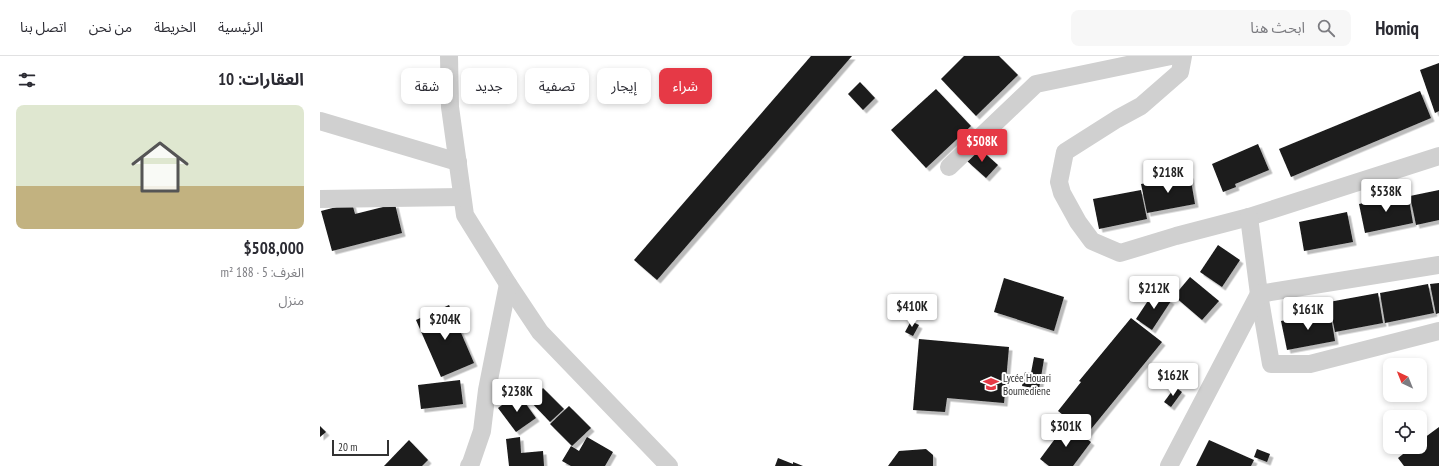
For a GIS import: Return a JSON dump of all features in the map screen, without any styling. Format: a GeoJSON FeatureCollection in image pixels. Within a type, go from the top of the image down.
{"type":"FeatureCollection","features":[{"type":"Feature","properties":{"kind":"street"},"geometry":{"type":"LineString","coordinates":[[449,56],[450,107],[465,216],[540,332],[670,466]]}},
{"type":"Feature","properties":{"kind":"street"},"geometry":{"type":"LineString","coordinates":[[949,167],[1036,84],[1171,56]]}},
{"type":"Feature","properties":{"kind":"street"},"geometry":{"type":"LineString","coordinates":[[1183,56],[1180,72],[1141,106],[1117,119],[1065,152],[1058,182],[1062,193],[1078,222],[1092,241],[1120,253],[1176,236],[1249,217],[1439,156]]}},
{"type":"Feature","properties":{"kind":"street"},"geometry":{"type":"LineString","coordinates":[[320,121],[458,162]]}},
{"type":"Feature","properties":{"kind":"street"},"geometry":{"type":"LineString","coordinates":[[320,199],[462,197]]}},
{"type":"Feature","properties":{"kind":"street"},"geometry":{"type":"LineString","coordinates":[[1249,217],[1270,364],[1310,364],[1439,331]]}},
{"type":"Feature","properties":{"kind":"street"},"geometry":{"type":"LineString","coordinates":[[1259,294],[1439,265]]}},
{"type":"Feature","properties":{"kind":"street"},"geometry":{"type":"LineString","coordinates":[[469,466],[482,432],[487,390],[508,284]]}},
{"type":"Feature","properties":{"kind":"street"},"geometry":{"type":"LineString","coordinates":[[1170,466],[1259,294]]}},
{"type":"Feature","properties":{"kind":"building"},"geometry":{"type":"Polygon","coordinates":[[[811,56],[852,56],[657,280],[634,260],[811,56]]]}},
{"type":"Feature","properties":{"kind":"building"},"geometry":{"type":"Polygon","coordinates":[[[964,56],[999,56],[1018,75],[976,116],[941,79],[964,56]]]}},
{"type":"Feature","properties":{"kind":"building"},"geometry":{"type":"Polygon","coordinates":[[[1439,63],[1439,111],[1435,113],[1420,70],[1439,63]]]}},
{"type":"Feature","properties":{"kind":"building"},"geometry":{"type":"Polygon","coordinates":[[[860,82],[875,98],[863,110],[848,94],[860,82]]]}},
{"type":"Feature","properties":{"kind":"building"},"geometry":{"type":"Polygon","coordinates":[[[936,89],[971,126],[926,168],[891,130],[936,89]]]}},
{"type":"Feature","properties":{"kind":"building"},"geometry":{"type":"Polygon","coordinates":[[[1420,91],[1431,118],[1291,177],[1279,149],[1420,91]]]}},
{"type":"Feature","properties":{"kind":"building"},"geometry":{"type":"Polygon","coordinates":[[[1258,144],[1269,170],[1235,184],[1236,187],[1223,192],[1212,164],[1258,144]]]}},
{"type":"Feature","properties":{"kind":"building"},"geometry":{"type":"Polygon","coordinates":[[[979,148],[998,165],[986,178],[967,161],[979,148]]]}},
{"type":"Feature","properties":{"kind":"building"},"geometry":{"type":"Polygon","coordinates":[[[1190,175],[1195,204],[1147,213],[1141,184],[1190,175]]]}},
{"type":"Feature","properties":{"kind":"building"},"geometry":{"type":"Polygon","coordinates":[[[1141,190],[1147,219],[1099,229],[1093,199],[1141,190]]]}},
{"type":"Feature","properties":{"kind":"building"},"geometry":{"type":"Polygon","coordinates":[[[1439,190],[1439,220],[1416,225],[1410,196],[1439,190]]]}},
{"type":"Feature","properties":{"kind":"building"},"geometry":{"type":"Polygon","coordinates":[[[1408,194],[1413,223],[1365,233],[1359,204],[1408,194]]]}},
{"type":"Feature","properties":{"kind":"building"},"geometry":{"type":"Polygon","coordinates":[[[352,203],[355,214],[395,204],[402,233],[332,251],[321,211],[352,203]]]}},
{"type":"Feature","properties":{"kind":"building"},"geometry":{"type":"Polygon","coordinates":[[[1347,212],[1353,242],[1304,251],[1299,222],[1347,212]]]}},
{"type":"Feature","properties":{"kind":"building"},"geometry":{"type":"Polygon","coordinates":[[[1218,245],[1240,260],[1222,287],[1200,272],[1218,245]]]}},
{"type":"Feature","properties":{"kind":"building"},"geometry":{"type":"Polygon","coordinates":[[[1190,277],[1219,301],[1202,320],[1174,296],[1190,277]]]}},
{"type":"Feature","properties":{"kind":"building"},"geometry":{"type":"Polygon","coordinates":[[[1004,278],[1064,297],[1054,331],[994,312],[1004,278]]]}},
{"type":"Feature","properties":{"kind":"building"},"geometry":{"type":"Polygon","coordinates":[[[1439,283],[1439,313],[1436,314],[1430,284],[1439,283]]]}},
{"type":"Feature","properties":{"kind":"building"},"geometry":{"type":"Polygon","coordinates":[[[1428,284],[1434,313],[1385,323],[1380,293],[1428,284]]]}},
{"type":"Feature","properties":{"kind":"building"},"geometry":{"type":"Polygon","coordinates":[[[1155,290],[1171,301],[1152,330],[1136,319],[1155,290]]]}},
{"type":"Feature","properties":{"kind":"building"},"geometry":{"type":"Polygon","coordinates":[[[1378,293],[1383,323],[1335,332],[1329,302],[1378,293]]]}},
{"type":"Feature","properties":{"kind":"building"},"geometry":{"type":"Polygon","coordinates":[[[449,305],[474,363],[441,377],[416,320],[449,305]]]}},
{"type":"Feature","properties":{"kind":"building"},"geometry":{"type":"Polygon","coordinates":[[[1330,311],[1335,341],[1287,350],[1281,321],[1330,311]]]}},
{"type":"Feature","properties":{"kind":"building"},"geometry":{"type":"Polygon","coordinates":[[[1131,318],[1162,342],[1087,434],[1058,411],[1081,382],[1079,381],[1131,318]]]}},
{"type":"Feature","properties":{"kind":"building"},"geometry":{"type":"Polygon","coordinates":[[[911,321],[919,325],[913,336],[905,332],[911,321]]]}},
{"type":"Feature","properties":{"kind":"building"},"geometry":{"type":"Polygon","coordinates":[[[919,339],[1009,347],[1004,403],[947,398],[945,412],[913,410],[919,339]]]}},
{"type":"Feature","properties":{"kind":"building"},"geometry":{"type":"Polygon","coordinates":[[[1034,357],[1044,359],[1039,389],[1022,386],[1025,372],[1031,373],[1034,357]]]}},
{"type":"Feature","properties":{"kind":"building"},"geometry":{"type":"Polygon","coordinates":[[[460,380],[463,404],[421,409],[418,385],[460,380]]]}},
{"type":"Feature","properties":{"kind":"building"},"geometry":{"type":"Polygon","coordinates":[[[1175,387],[1182,392],[1171,407],[1164,402],[1175,387]]]}},
{"type":"Feature","properties":{"kind":"building"},"geometry":{"type":"Polygon","coordinates":[[[543,388],[564,409],[550,422],[530,401],[543,388]]]}},
{"type":"Feature","properties":{"kind":"building"},"geometry":{"type":"Polygon","coordinates":[[[518,393],[536,418],[516,432],[498,408],[518,393]]]}},
{"type":"Feature","properties":{"kind":"building"},"geometry":{"type":"Polygon","coordinates":[[[569,406],[591,428],[572,446],[550,424],[569,406]]]}},
{"type":"Feature","properties":{"kind":"building"},"geometry":{"type":"Polygon","coordinates":[[[1066,424],[1091,442],[1073,466],[1049,466],[1040,459],[1066,424]]]}},
{"type":"Feature","properties":{"kind":"building"},"geometry":{"type":"Polygon","coordinates":[[[320,426],[326,432],[320,437],[320,426]]]}},
{"type":"Feature","properties":{"kind":"building"},"geometry":{"type":"Polygon","coordinates":[[[1439,427],[1439,466],[1404,466],[1398,458],[1403,454],[1427,454],[1427,436],[1439,427]]]}},
{"type":"Feature","properties":{"kind":"building"},"geometry":{"type":"Polygon","coordinates":[[[520,437],[521,453],[543,451],[544,466],[509,466],[506,439],[520,437]]]}},
{"type":"Feature","properties":{"kind":"building"},"geometry":{"type":"Polygon","coordinates":[[[587,437],[613,452],[605,466],[571,466],[562,461],[571,446],[579,451],[587,437]]]}},
{"type":"Feature","properties":{"kind":"building"},"geometry":{"type":"Polygon","coordinates":[[[409,440],[428,460],[422,466],[384,466],[409,440]]]}},
{"type":"Feature","properties":{"kind":"building"},"geometry":{"type":"Polygon","coordinates":[[[1209,440],[1254,460],[1251,466],[1196,466],[1209,440]]]}},
{"type":"Feature","properties":{"kind":"building"},"geometry":{"type":"Polygon","coordinates":[[[926,449],[933,455],[933,466],[888,466],[899,451],[926,449]]]}},
{"type":"Feature","properties":{"kind":"building"},"geometry":{"type":"Polygon","coordinates":[[[1257,449],[1270,454],[1267,462],[1254,457],[1257,449]]]}},
{"type":"Feature","properties":{"kind":"building"},"geometry":{"type":"Polygon","coordinates":[[[778,458],[793,464],[793,462],[803,466],[775,466],[778,458]]]}},
{"type":"Feature","properties":{"kind":"place","name":"Lycée Houari Boumediene"},"geometry":{"type":"Point","coordinates":[991,384]}}]}
